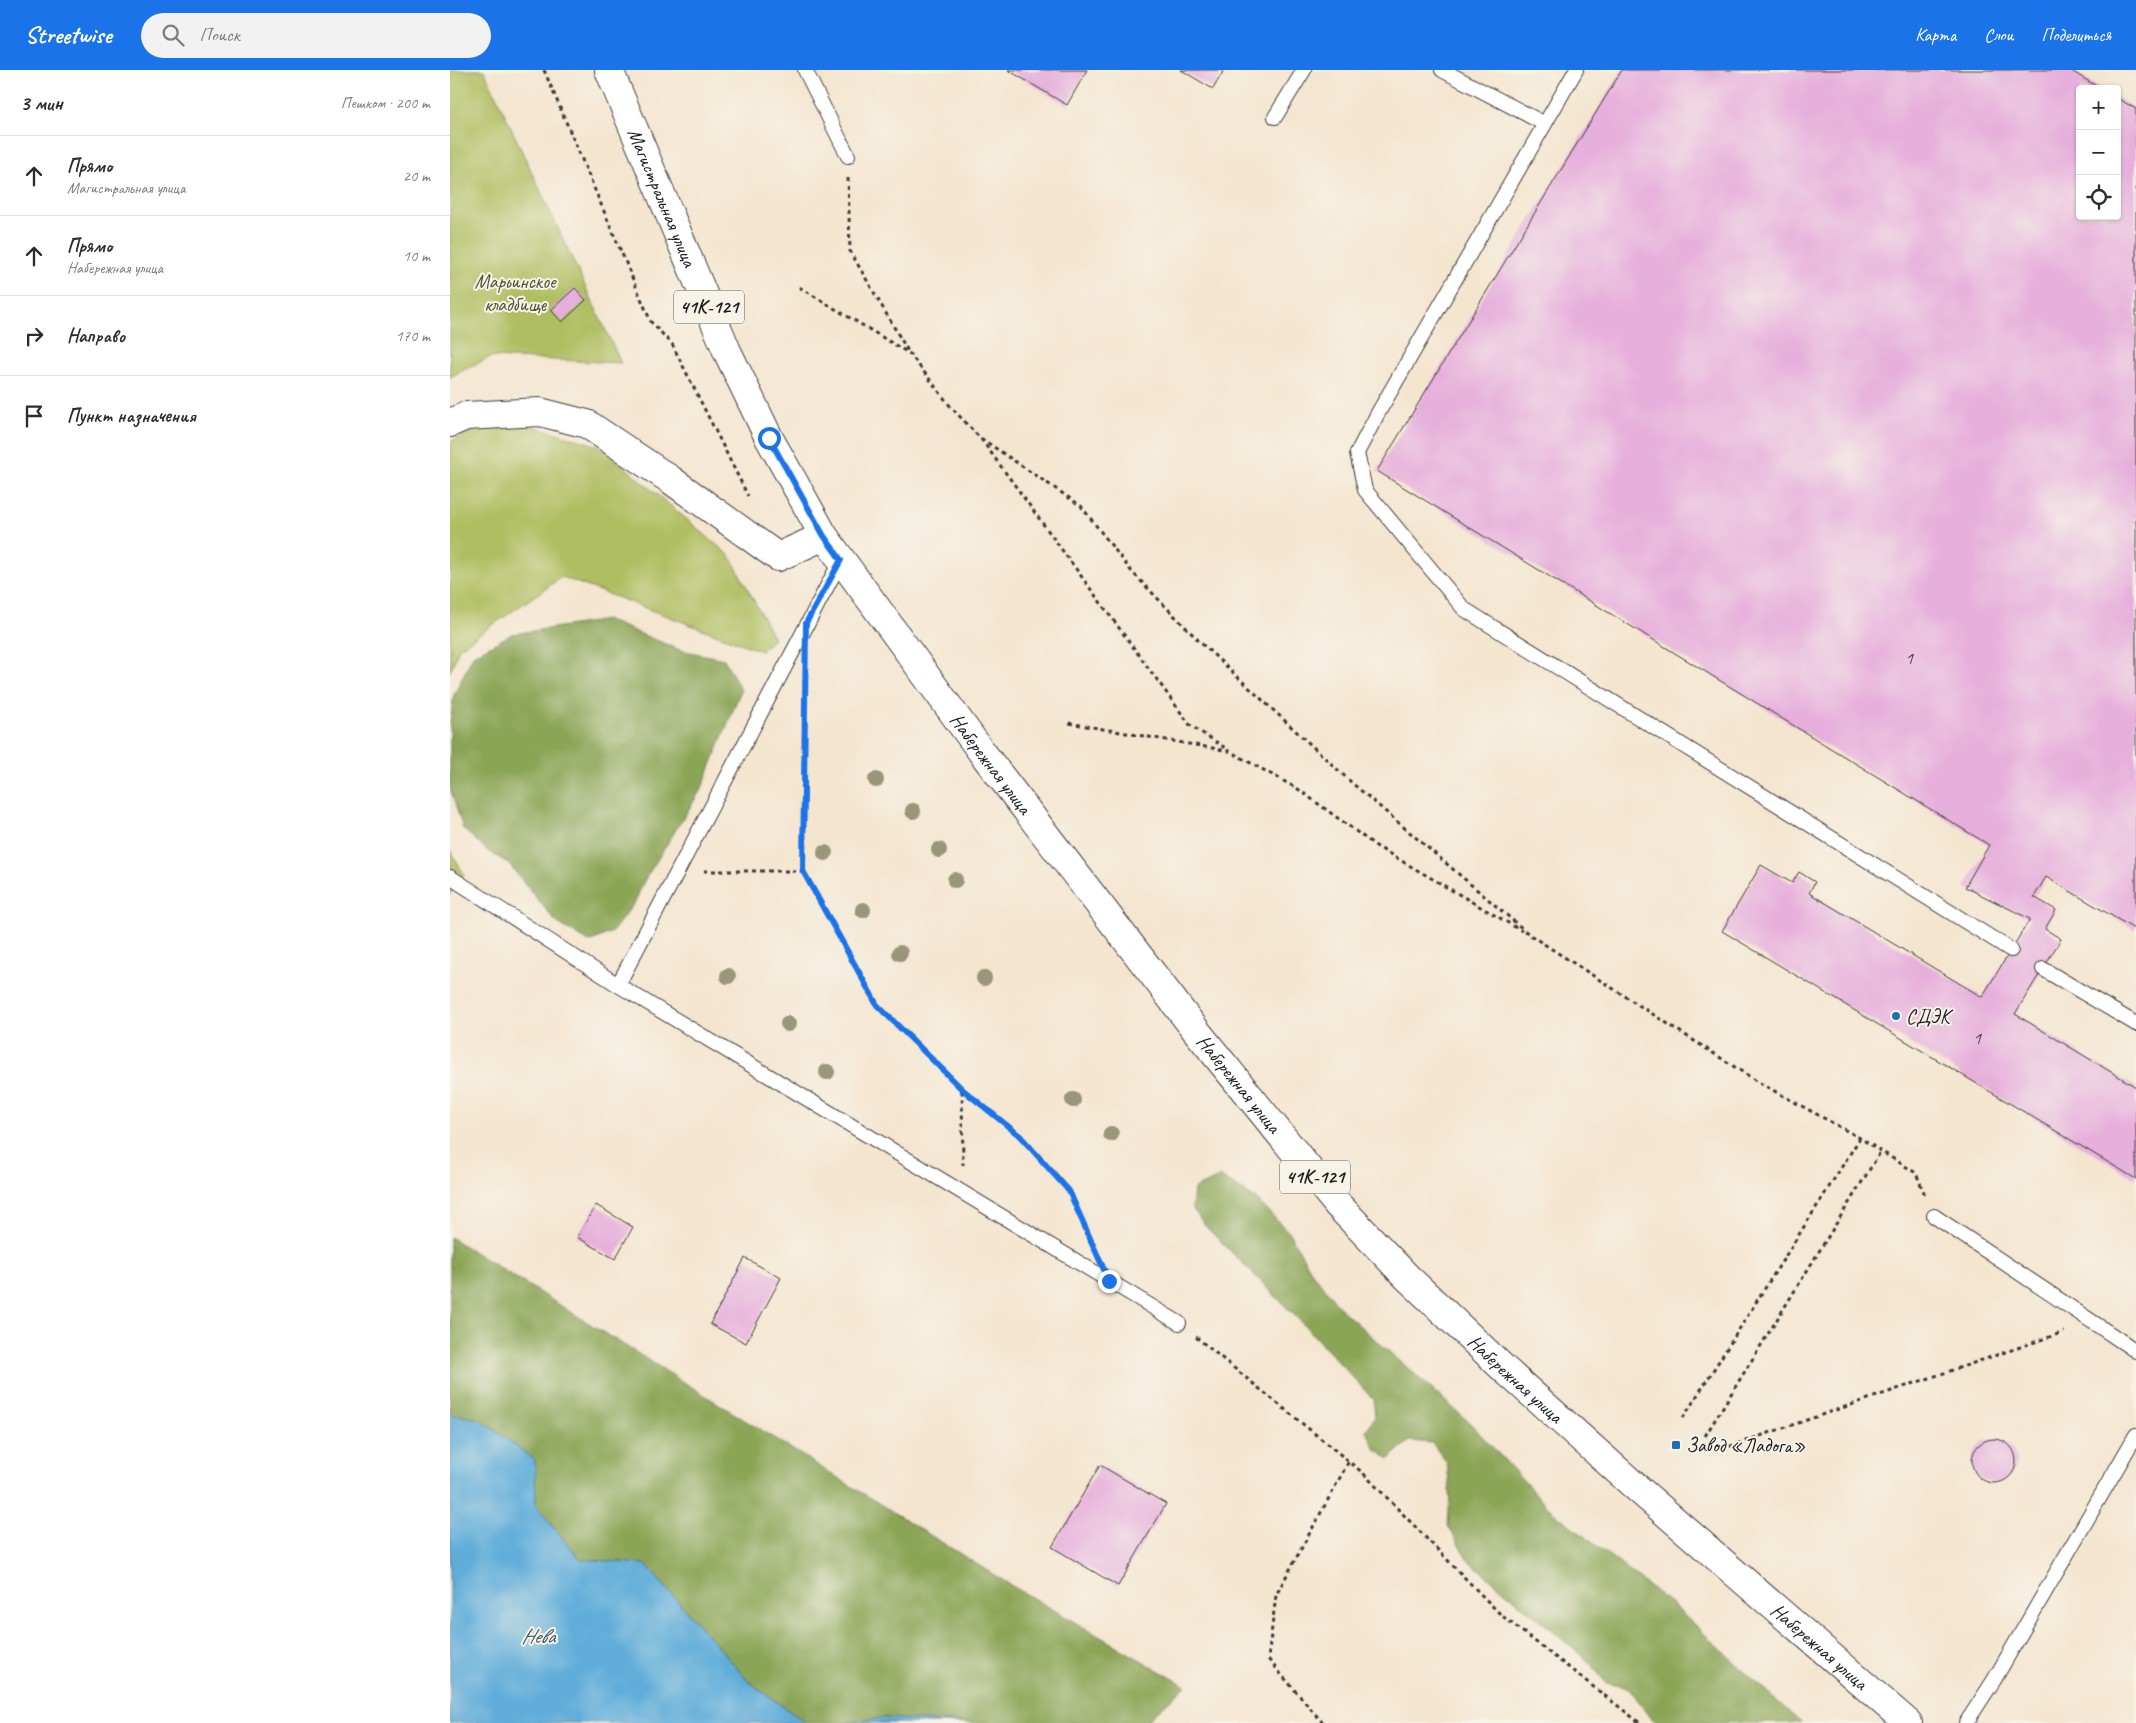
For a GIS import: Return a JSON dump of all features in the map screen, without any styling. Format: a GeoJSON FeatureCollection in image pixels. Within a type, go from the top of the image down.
{"type":"FeatureCollection","features":[{"type":"Feature","properties":{"kind":"main road","name":"Магистральная улица"},"geometry":{"type":"LineString","coordinates":[[609,70],[727,351],[769,438],[824,536]]}},
{"type":"Feature","properties":{"kind":"main road"},"geometry":{"type":"LineString","coordinates":[[450,423],[466,416],[540,412],[587,424],[671,480],[778,557],[824,536]]}},
{"type":"Feature","properties":{"kind":"main road","name":"Набережная улица"},"geometry":{"type":"LineString","coordinates":[[824,536],[982,751],[1198,1033],[1337,1204],[1406,1276],[1503,1368],[1908,1723]]}},
{"type":"Feature","properties":{"kind":"lane"},"geometry":{"type":"LineString","coordinates":[[805,70],[848,156]]}},
{"type":"Feature","properties":{"kind":"lane"},"geometry":{"type":"LineString","coordinates":[[1276,117],[1304,70]]}},
{"type":"Feature","properties":{"kind":"lane"},"geometry":{"type":"LineString","coordinates":[[1442,70],[1545,124]]}},
{"type":"Feature","properties":{"kind":"lane"},"geometry":{"type":"LineString","coordinates":[[1576,70],[1378,413],[1357,453],[1365,490],[1464,610],[2011,950]]}},
{"type":"Feature","properties":{"kind":"lane"},"geometry":{"type":"LineString","coordinates":[[618,985],[841,560]]}},
{"type":"Feature","properties":{"kind":"lane"},"geometry":{"type":"LineString","coordinates":[[450,877],[618,985],[1179,1323]]}},
{"type":"Feature","properties":{"kind":"lane"},"geometry":{"type":"LineString","coordinates":[[2044,969],[2136,1024]]}},
{"type":"Feature","properties":{"kind":"lane"},"geometry":{"type":"LineString","coordinates":[[1934,1216],[2136,1351]]}},
{"type":"Feature","properties":{"kind":"lane"},"geometry":{"type":"LineString","coordinates":[[1966,1723],[1994,1680],[2136,1435]]}},
{"type":"Feature","properties":{"kind":"path"},"geometry":{"type":"LineString","coordinates":[[544,70],[651,322],[672,344],[752,504]]}},
{"type":"Feature","properties":{"kind":"path"},"geometry":{"type":"LineString","coordinates":[[848,156],[850,251],[910,354],[951,407],[980,437],[1190,725],[1229,751],[1298,790],[1376,846],[1530,935],[1758,1082],[1860,1138],[1916,1173],[1934,1216]]}},
{"type":"Feature","properties":{"kind":"path"},"geometry":{"type":"LineString","coordinates":[[799,287],[910,354]]}},
{"type":"Feature","properties":{"kind":"path"},"geometry":{"type":"LineString","coordinates":[[980,437],[1081,506],[1132,572],[1202,644],[1352,783],[1530,935]]}},
{"type":"Feature","properties":{"kind":"path"},"geometry":{"type":"LineString","coordinates":[[806,672],[803,871],[877,1005],[962,1089],[1020,1136],[1069,1191],[1109,1281]]}},
{"type":"Feature","properties":{"kind":"path"},"geometry":{"type":"LineString","coordinates":[[1069,723],[1229,751]]}},
{"type":"Feature","properties":{"kind":"path"},"geometry":{"type":"LineString","coordinates":[[677,871],[803,871]]}},
{"type":"Feature","properties":{"kind":"path"},"geometry":{"type":"LineString","coordinates":[[962,1089],[963,1193]]}},
{"type":"Feature","properties":{"kind":"path"},"geometry":{"type":"LineString","coordinates":[[1683,1418],[1860,1138]]}},
{"type":"Feature","properties":{"kind":"path"},"geometry":{"type":"LineString","coordinates":[[1705,1436],[1881,1151]]}},
{"type":"Feature","properties":{"kind":"path"},"geometry":{"type":"LineString","coordinates":[[1722,1449],[2093,1322]]}},
{"type":"Feature","properties":{"kind":"path"},"geometry":{"type":"LineString","coordinates":[[1179,1323],[1363,1473],[1500,1615],[1640,1723]]}},
{"type":"Feature","properties":{"kind":"path"},"geometry":{"type":"LineString","coordinates":[[1324,1723],[1268,1659],[1276,1595],[1349,1461]]}},
{"type":"Feature","properties":{"kind":"green space","name":"Марьинское кладбище"},"geometry":{"type":"Polygon","coordinates":[[[450,70],[484,70],[621,363],[491,357],[450,377],[450,70]]]}},
{"type":"Feature","properties":{"kind":"green space"},"geometry":{"type":"Polygon","coordinates":[[[502,417],[600,446],[730,556],[774,638],[761,651],[562,577],[459,648],[450,672],[450,442],[502,417]]]}},
{"type":"Feature","properties":{"kind":"green space"},"geometry":{"type":"Polygon","coordinates":[[[607,620],[680,650],[724,659],[741,690],[702,788],[644,881],[635,902],[612,932],[589,942],[556,922],[508,863],[489,852],[463,829],[450,788],[450,724],[454,695],[473,655],[512,634],[607,620]]]}},
{"type":"Feature","properties":{"kind":"green space"},"geometry":{"type":"Polygon","coordinates":[[[450,851],[464,874],[450,894],[450,851]]]}},
{"type":"Feature","properties":{"kind":"green space"},"geometry":{"type":"Polygon","coordinates":[[[1221,1177],[1256,1199],[1288,1231],[1313,1274],[1343,1311],[1469,1422],[1551,1510],[1675,1607],[1801,1723],[1659,1723],[1651,1718],[1629,1688],[1606,1683],[1588,1661],[1468,1560],[1448,1526],[1450,1492],[1447,1463],[1432,1443],[1410,1441],[1389,1459],[1376,1450],[1366,1430],[1375,1417],[1373,1399],[1302,1323],[1207,1228],[1192,1208],[1194,1189],[1221,1177]]]}},
{"type":"Feature","properties":{"kind":"green space"},"geometry":{"type":"Polygon","coordinates":[[[450,1237],[1012,1586],[1186,1686],[1144,1723],[963,1723],[884,1718],[842,1723],[806,1723],[749,1682],[645,1564],[580,1559],[536,1506],[535,1460],[479,1419],[450,1414],[450,1237]]]}},
{"type":"Feature","properties":{"kind":"water","name":"Нева"},"geometry":{"type":"Polygon","coordinates":[[[450,1414],[479,1419],[535,1460],[536,1506],[580,1559],[645,1564],[749,1682],[806,1723],[450,1723],[450,1414]]]}},
{"type":"Feature","properties":{"kind":"water"},"geometry":{"type":"Polygon","coordinates":[[[884,1718],[963,1723],[842,1723],[884,1718]]]}},
{"type":"Feature","properties":{"kind":"building"},"geometry":{"type":"Polygon","coordinates":[[[1008,70],[1087,70],[1067,105],[1008,70]]]}},
{"type":"Feature","properties":{"kind":"building"},"geometry":{"type":"Polygon","coordinates":[[[1181,70],[1224,70],[1213,89],[1181,70]]]}},
{"type":"Feature","properties":{"kind":"building"},"geometry":{"type":"Polygon","coordinates":[[[1622,70],[2070,70],[2094,85],[2076,85],[2076,220],[2121,220],[2121,100],[2136,109],[2136,930],[2046,877],[2034,897],[2056,910],[2045,929],[2061,939],[2015,1014],[2136,1087],[2136,1179],[1722,931],[1761,865],[1792,883],[1799,872],[1815,882],[1809,893],[1982,997],[2030,919],[1965,887],[1989,845],[1377,471],[1622,70]]]}},
{"type":"Feature","properties":{"kind":"building"},"geometry":{"type":"Polygon","coordinates":[[[575,288],[586,300],[562,322],[551,310],[575,288]]]}},
{"type":"Feature","properties":{"kind":"building"},"geometry":{"type":"Polygon","coordinates":[[[596,1205],[633,1227],[615,1259],[577,1237],[596,1205]]]}},
{"type":"Feature","properties":{"kind":"building"},"geometry":{"type":"Polygon","coordinates":[[[745,1258],[781,1278],[746,1343],[710,1324],[745,1258]]]}},
{"type":"Feature","properties":{"kind":"building"},"geometry":{"type":"Polygon","coordinates":[[[1998,1439],[2010,1445],[2015,1452],[2015,1470],[2010,1477],[2003,1482],[1990,1483],[1982,1480],[1975,1473],[1972,1457],[1975,1449],[1982,1442],[1998,1439]]]}},
{"type":"Feature","properties":{"kind":"building"},"geometry":{"type":"Polygon","coordinates":[[[1100,1465],[1166,1504],[1118,1586],[1052,1547],[1100,1465]]]}},
{"type":"Feature","properties":{"kind":"place","name":"СДЭК"},"geometry":{"type":"Point","coordinates":[1896,1016]}},
{"type":"Feature","properties":{"kind":"place","name":"Завод «Ладога»"},"geometry":{"type":"Point","coordinates":[1676,1445]}},
{"type":"Feature","properties":{"kind":"route"},"geometry":{"type":"LineString","coordinates":[[769,438],[824,536],[841,560],[806,623],[803,871],[877,1005],[962,1089],[1020,1136],[1069,1191],[1109,1281]]}}]}
